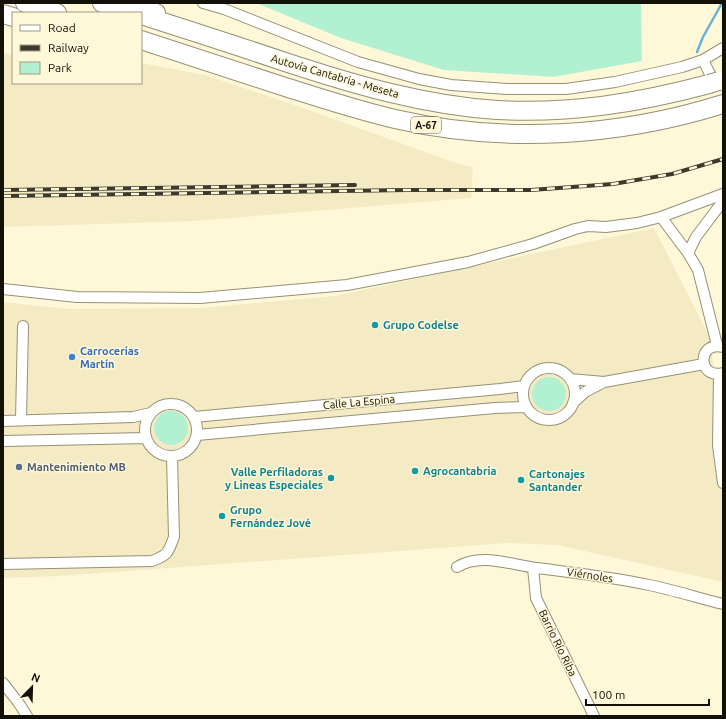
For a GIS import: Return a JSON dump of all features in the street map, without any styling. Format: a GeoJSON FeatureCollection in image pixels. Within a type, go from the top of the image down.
{"type":"FeatureCollection","features":[{"type":"Feature","properties":{"kind":"highway"},"geometry":{"type":"LineString","coordinates":[[25,3],[53,12]]}},
{"type":"Feature","properties":{"kind":"highway"},"geometry":{"type":"LineString","coordinates":[[102,3],[130,12]]}},
{"type":"Feature","properties":{"kind":"highway"},"geometry":{"type":"LineString","coordinates":[[129,3],[226,37],[280,60]]}},
{"type":"Feature","properties":{"kind":"highway","name":"Autovía Cantabria - Meseta"},"geometry":{"type":"LineString","coordinates":[[142,16],[386,93],[430,102],[496,110],[547,110],[608,106],[651,99],[715,80]]}},
{"type":"Feature","properties":{"kind":"highway","name":"A-67"},"geometry":{"type":"LineString","coordinates":[[142,40],[312,95],[395,119],[465,130],[508,134],[589,131],[640,125],[681,116],[721,104]]}},
{"type":"Feature","properties":{"kind":"highway"},"geometry":{"type":"LineString","coordinates":[[142,50],[331,106],[377,118],[395,119]]}},
{"type":"Feature","properties":{"kind":"street"},"geometry":{"type":"LineString","coordinates":[[203,3],[224,9],[358,62],[419,79],[451,85],[507,90],[566,89],[615,82],[682,67],[703,60],[723,48]]}},
{"type":"Feature","properties":{"kind":"street"},"geometry":{"type":"LineString","coordinates":[[703,60],[715,80]]}},
{"type":"Feature","properties":{"kind":"street"},"geometry":{"type":"LineString","coordinates":[[3,289],[77,297],[200,298],[326,288],[468,262],[532,244],[582,227],[612,227],[637,223],[661,217],[723,194]]}},
{"type":"Feature","properties":{"kind":"street"},"geometry":{"type":"LineString","coordinates":[[688,253],[696,237],[723,201]]}},
{"type":"Feature","properties":{"kind":"street"},"geometry":{"type":"LineString","coordinates":[[661,217],[688,253],[698,270],[720,346],[712,346],[706,352],[704,355],[704,364],[710,372],[721,374],[718,445],[723,483]]}},
{"type":"Feature","properties":{"kind":"street"},"geometry":{"type":"LineString","coordinates":[[21,420],[23,326]]}},
{"type":"Feature","properties":{"kind":"street"},"geometry":{"type":"LineString","coordinates":[[570,379],[604,382],[704,364]]}},
{"type":"Feature","properties":{"kind":"street"},"geometry":{"type":"LineString","coordinates":[[541,369],[557,369],[565,373],[570,379],[574,387],[575,395],[569,410],[563,416],[547,420],[539,418],[526,407],[523,400],[524,386],[527,378],[533,373],[541,369]]}},
{"type":"Feature","properties":{"kind":"street"},"geometry":{"type":"LineString","coordinates":[[573,403],[585,392],[604,382]]}},
{"type":"Feature","properties":{"kind":"street","name":"Calle La Espina"},"geometry":{"type":"LineString","coordinates":[[194,417],[500,390],[524,386]]}},
{"type":"Feature","properties":{"kind":"street"},"geometry":{"type":"LineString","coordinates":[[164,405],[178,405],[185,408],[194,417],[197,426],[197,435],[194,443],[188,450],[181,454],[172,456],[164,455],[150,446],[146,438],[145,426],[151,413],[157,408],[164,405]]}},
{"type":"Feature","properties":{"kind":"street","name":"Calle La Espina"},"geometry":{"type":"LineString","coordinates":[[197,435],[495,408],[526,407]]}},
{"type":"Feature","properties":{"kind":"street"},"geometry":{"type":"LineString","coordinates":[[3,421],[134,417],[151,413]]}},
{"type":"Feature","properties":{"kind":"street"},"geometry":{"type":"LineString","coordinates":[[3,442],[146,438]]}},
{"type":"Feature","properties":{"kind":"street"},"geometry":{"type":"LineString","coordinates":[[3,564],[152,561],[164,557],[169,550],[174,537],[172,456]]}},
{"type":"Feature","properties":{"kind":"street","name":"Viérnoles"},"geometry":{"type":"LineString","coordinates":[[457,567],[464,563],[477,560],[499,561],[533,568],[577,572],[649,585],[723,604]]}},
{"type":"Feature","properties":{"kind":"street","name":"Barrio Río Riba"},"geometry":{"type":"LineString","coordinates":[[533,568],[536,598],[594,716]]}},
{"type":"Feature","properties":{"kind":"street"},"geometry":{"type":"LineString","coordinates":[[3,682],[27,716]]}},
{"type":"Feature","properties":{"kind":"shaded area"},"geometry":{"type":"Polygon","coordinates":[[[3,54],[12,54],[12,84],[142,84],[142,63],[205,75],[289,103],[456,163],[473,167],[471,198],[195,221],[3,227],[3,54]]]}},
{"type":"Feature","properties":{"kind":"shaded area"},"geometry":{"type":"Polygon","coordinates":[[[654,228],[709,336],[723,431],[723,582],[558,545],[507,543],[60,576],[3,578],[3,302],[68,309],[201,308],[335,296],[654,228]]]}},
{"type":"Feature","properties":{"kind":"green space"},"geometry":{"type":"Polygon","coordinates":[[[256,3],[641,3],[642,61],[553,77],[444,70],[341,38],[256,3]]]}},
{"type":"Feature","properties":{"kind":"green space"},"geometry":{"type":"Polygon","coordinates":[[[549,377],[555,378],[561,382],[565,388],[565,400],[561,406],[555,410],[549,411],[543,410],[537,406],[533,400],[532,394],[533,388],[537,382],[543,378],[549,377]]]}},
{"type":"Feature","properties":{"kind":"green space"},"geometry":{"type":"Polygon","coordinates":[[[171,411],[183,416],[188,428],[183,440],[171,445],[159,440],[154,428],[159,416],[171,411]]]}},
{"type":"Feature","properties":{"kind":"waterway"},"geometry":{"type":"LineString","coordinates":[[697,52],[703,37],[722,3]]}},
{"type":"Feature","properties":{"kind":"railway"},"geometry":{"type":"LineString","coordinates":[[3,196],[408,190],[531,190],[613,184],[672,174],[723,159]]}},
{"type":"Feature","properties":{"kind":"railway"},"geometry":{"type":"LineString","coordinates":[[3,190],[355,185]]}},
{"type":"Feature","properties":{"kind":"place","name":"Grupo Codelse"},"geometry":{"type":"Point","coordinates":[375,325]}},
{"type":"Feature","properties":{"kind":"place","name":"Carrocerías Martín"},"geometry":{"type":"Point","coordinates":[72,357]}},
{"type":"Feature","properties":{"kind":"place","name":"Mantenimiento MB"},"geometry":{"type":"Point","coordinates":[19,467]}},
{"type":"Feature","properties":{"kind":"place","name":"Agrocantabria"},"geometry":{"type":"Point","coordinates":[415,471]}},
{"type":"Feature","properties":{"kind":"place","name":"Valle Perfiladoras y Lineas Especiales"},"geometry":{"type":"Point","coordinates":[331,478]}},
{"type":"Feature","properties":{"kind":"place","name":"Cartonajes Santander"},"geometry":{"type":"Point","coordinates":[521,480]}},
{"type":"Feature","properties":{"kind":"place","name":"Grupo Fernández Jové"},"geometry":{"type":"Point","coordinates":[222,516]}}]}
